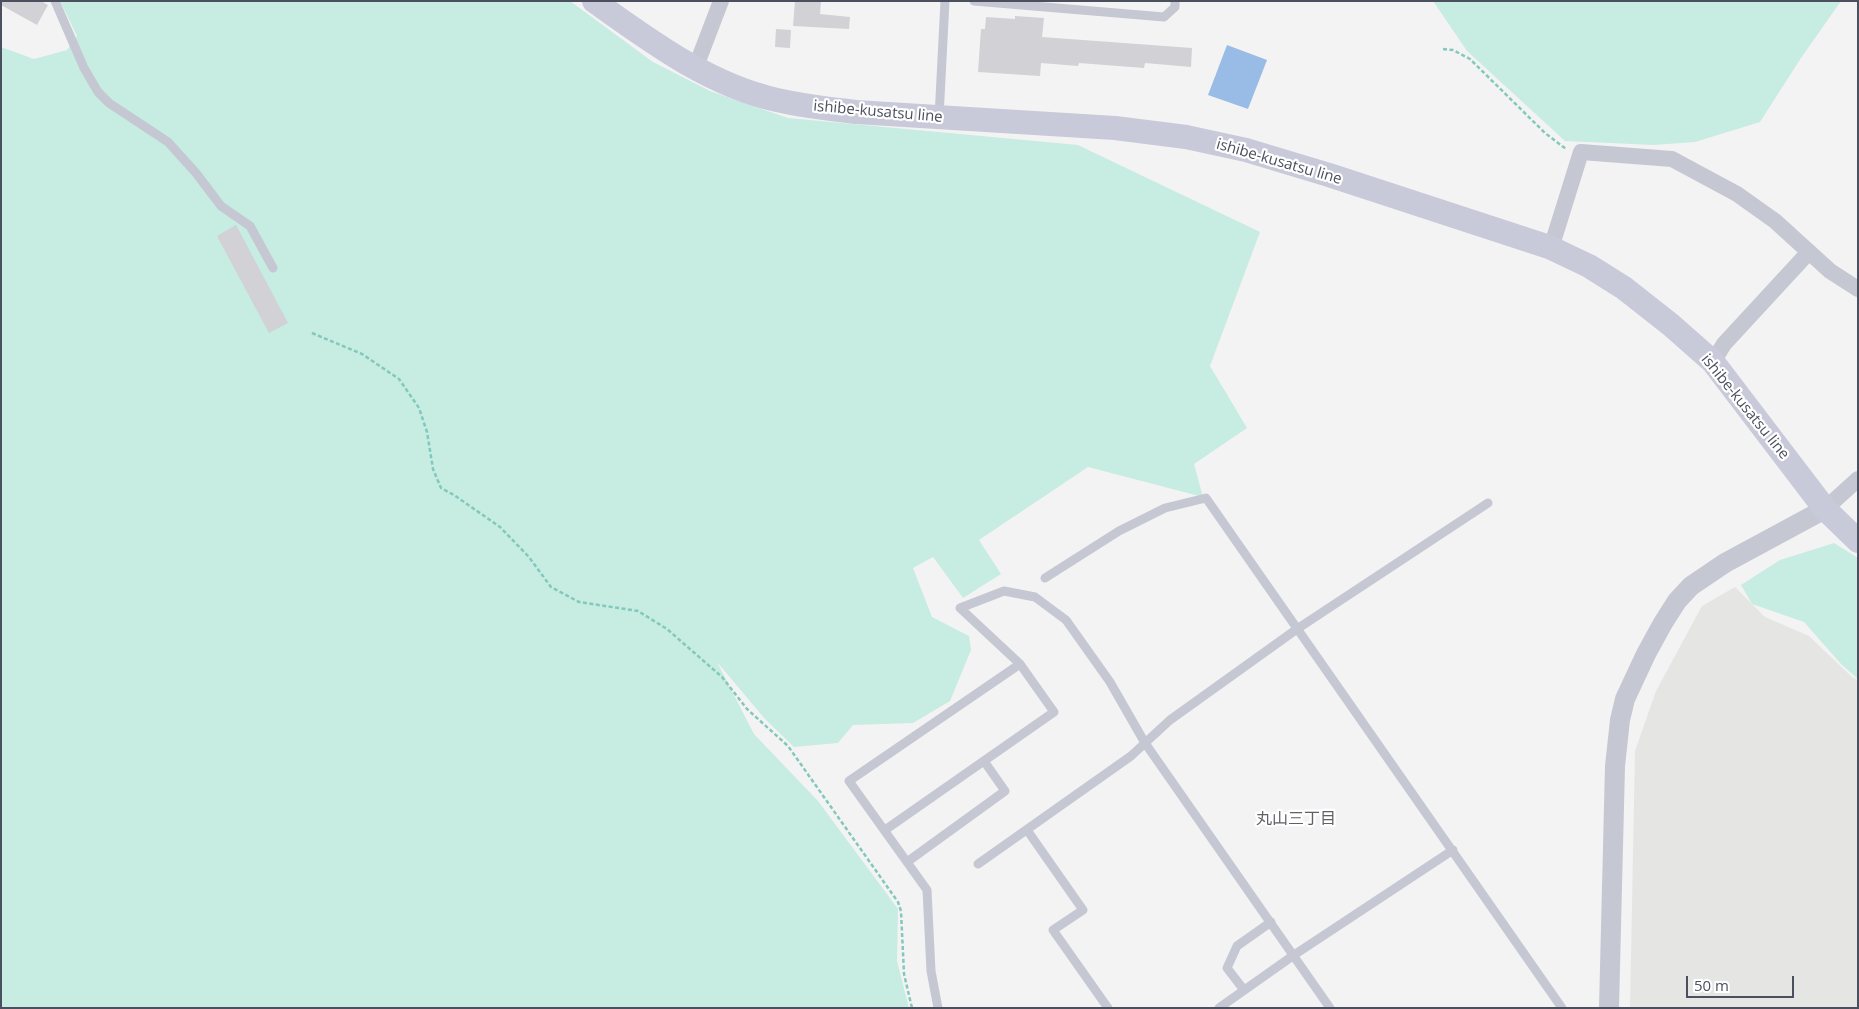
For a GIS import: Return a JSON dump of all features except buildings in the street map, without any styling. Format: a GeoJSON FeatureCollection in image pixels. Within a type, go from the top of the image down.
{"type":"FeatureCollection","features":[{"type":"Feature","properties":{"kind":"main road","name":"ishibe-kusatsu line"},"geometry":{"type":"LineString","coordinates":[[594,1],[695,69],[739,88],[775,100],[813,107],[1115,128],[1186,137],[1246,150],[1329,175],[1551,248],[1589,266],[1624,288],[1671,325],[1713,362],[1825,509],[1858,542]]}},
{"type":"Feature","properties":{"kind":"street"},"geometry":{"type":"LineString","coordinates":[[695,69],[721,1]]}},
{"type":"Feature","properties":{"kind":"street"},"geometry":{"type":"LineString","coordinates":[[1551,248],[1581,152],[1672,159],[1738,194],[1775,221],[1830,271],[1858,289]]}},
{"type":"Feature","properties":{"kind":"street"},"geometry":{"type":"LineString","coordinates":[[1713,362],[1724,344],[1808,252]]}},
{"type":"Feature","properties":{"kind":"street"},"geometry":{"type":"LineString","coordinates":[[1609,1008],[1615,766],[1620,720],[1626,700],[1646,654],[1677,601],[1691,586],[1724,563],[1825,509],[1858,479]]}},
{"type":"Feature","properties":{"kind":"lane"},"geometry":{"type":"LineString","coordinates":[[55,1],[84,68],[98,92],[109,103],[168,142],[196,173],[221,206],[250,226],[273,268]]}},
{"type":"Feature","properties":{"kind":"lane"},"geometry":{"type":"LineString","coordinates":[[939,117],[945,1]]}},
{"type":"Feature","properties":{"kind":"lane"},"geometry":{"type":"LineString","coordinates":[[974,1],[1093,6],[1164,17],[1175,7],[1175,1]]}},
{"type":"Feature","properties":{"kind":"lane"},"geometry":{"type":"LineString","coordinates":[[1045,578],[1119,531],[1165,508],[1206,498],[1562,1008]]}},
{"type":"Feature","properties":{"kind":"lane"},"geometry":{"type":"LineString","coordinates":[[978,864],[1131,756],[1170,720],[1297,629],[1488,503]]}},
{"type":"Feature","properties":{"kind":"lane"},"geometry":{"type":"LineString","coordinates":[[885,830],[1054,712],[1020,664],[960,608],[1004,591],[1035,597],[1066,620],[1110,682],[1145,743],[1330,1008]]}},
{"type":"Feature","properties":{"kind":"lane"},"geometry":{"type":"LineString","coordinates":[[938,1008],[930,972],[927,890],[849,780],[1020,664]]}},
{"type":"Feature","properties":{"kind":"lane"},"geometry":{"type":"LineString","coordinates":[[907,862],[1005,791],[984,761]]}},
{"type":"Feature","properties":{"kind":"lane"},"geometry":{"type":"LineString","coordinates":[[1026,830],[1082,910],[1053,930],[1108,1008]]}},
{"type":"Feature","properties":{"kind":"lane"},"geometry":{"type":"LineString","coordinates":[[1218,1008],[1294,955],[1453,850]]}},
{"type":"Feature","properties":{"kind":"lane"},"geometry":{"type":"LineString","coordinates":[[1244,990],[1227,968],[1237,946],[1271,922]]}},
{"type":"Feature","properties":{"kind":"path"},"geometry":{"type":"LineString","coordinates":[[1443,49],[1453,50],[1470,59],[1545,133],[1566,149],[1581,152]]}},
{"type":"Feature","properties":{"kind":"path"},"geometry":{"type":"LineString","coordinates":[[312,333],[362,354],[399,379],[419,408],[427,432],[432,469],[441,488],[500,527],[530,557],[551,587],[579,602],[638,611],[668,629],[722,677],[747,709],[788,746],[898,902],[901,911],[904,974],[912,1008]]}},
{"type":"Feature","properties":{"kind":"shaded area"},"geometry":{"type":"Polygon","coordinates":[[[1735,587],[1765,617],[1809,636],[1852,677],[1858,680],[1858,1008],[1630,1008],[1635,751],[1656,691],[1702,606],[1735,587]]]}},
{"type":"Feature","properties":{"kind":"green space"},"geometry":{"type":"Polygon","coordinates":[[[60,1],[570,1],[653,62],[710,91],[788,118],[1078,145],[1260,232],[1210,366],[1247,428],[1194,464],[1203,497],[1088,467],[979,540],[1001,574],[963,598],[933,557],[913,568],[932,617],[969,636],[971,650],[950,701],[913,723],[853,725],[838,743],[794,747],[765,719],[717,662],[754,734],[818,801],[898,909],[897,961],[909,1008],[1,1008],[1,47],[34,59],[67,50],[77,36],[60,1]]]}},
{"type":"Feature","properties":{"kind":"green space"},"geometry":{"type":"Polygon","coordinates":[[[1433,1],[1841,1],[1801,58],[1760,122],[1695,142],[1654,145],[1565,141],[1467,51],[1433,1]]]}},
{"type":"Feature","properties":{"kind":"green space"},"geometry":{"type":"Polygon","coordinates":[[[1834,543],[1858,558],[1858,679],[1841,664],[1804,622],[1752,604],[1741,585],[1780,560],[1834,543]]]}},
{"type":"Feature","properties":{"kind":"water"},"geometry":{"type":"Polygon","coordinates":[[[1227,45],[1267,60],[1248,109],[1208,95],[1227,45]]]}},
{"type":"Feature","properties":{"kind":"district","name":"丸山三丁目"},"geometry":{"type":"Point","coordinates":[1296,819]}}]}
